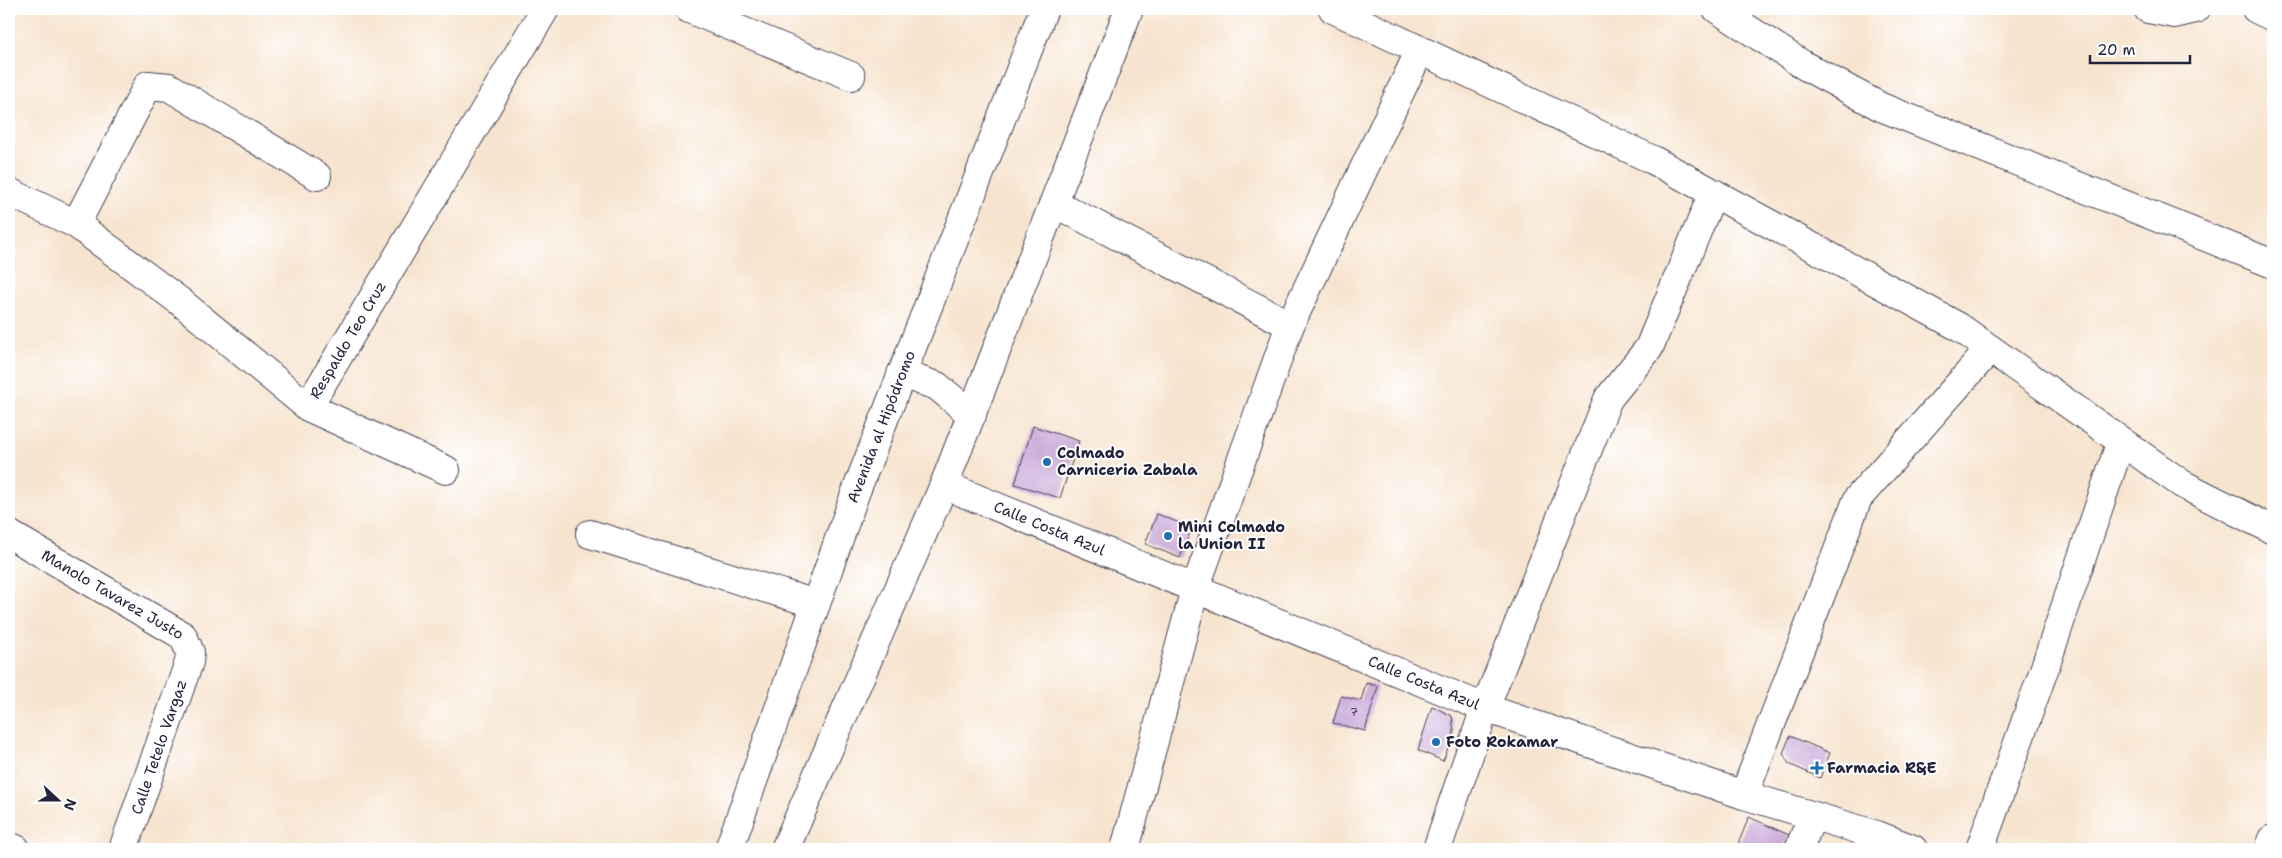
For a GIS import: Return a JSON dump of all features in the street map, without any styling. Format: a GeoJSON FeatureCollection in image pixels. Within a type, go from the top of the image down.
{"type":"FeatureCollection","features":[{"type":"Feature","properties":{"kind":"street","name":"Respaldo Teo Cruz"},"geometry":{"type":"LineString","coordinates":[[9,192],[76,224],[182,303],[308,406],[545,9]]}},
{"type":"Feature","properties":{"kind":"street"},"geometry":{"type":"LineString","coordinates":[[689,9],[851,76]]}},
{"type":"Feature","properties":{"kind":"street","name":"Avenida al Hipódromo"},"geometry":{"type":"LineString","coordinates":[[728,849],[901,374],[1044,9]]}},
{"type":"Feature","properties":{"kind":"street"},"geometry":{"type":"LineString","coordinates":[[785,849],[944,485],[1130,9]]}},
{"type":"Feature","properties":{"kind":"street"},"geometry":{"type":"LineString","coordinates":[[1333,9],[1653,160],[1959,327],[2182,484],[2273,530]]}},
{"type":"Feature","properties":{"kind":"street"},"geometry":{"type":"LineString","coordinates":[[1717,9],[1805,66],[1881,106],[2273,264]]}},
{"type":"Feature","properties":{"kind":"street"},"geometry":{"type":"LineString","coordinates":[[2148,9],[2175,14],[2196,9]]}},
{"type":"Feature","properties":{"kind":"street"},"geometry":{"type":"LineString","coordinates":[[2256,9],[2273,17]]}},
{"type":"Feature","properties":{"kind":"street"},"geometry":{"type":"LineString","coordinates":[[1125,849],[1195,589],[1290,325],[1420,50]]}},
{"type":"Feature","properties":{"kind":"street"},"geometry":{"type":"LineString","coordinates":[[76,224],[148,85],[169,87],[317,176]]}},
{"type":"Feature","properties":{"kind":"street"},"geometry":{"type":"LineString","coordinates":[[1437,849],[1485,708],[1608,399],[1649,348],[1714,193]]}},
{"type":"Feature","properties":{"kind":"street"},"geometry":{"type":"LineString","coordinates":[[1054,203],[1290,325]]}},
{"type":"Feature","properties":{"kind":"street"},"geometry":{"type":"LineString","coordinates":[[1744,795],[1858,498],[1990,349]]}},
{"type":"Feature","properties":{"kind":"street"},"geometry":{"type":"LineString","coordinates":[[901,374],[937,386],[972,415]]}},
{"type":"Feature","properties":{"kind":"street"},"geometry":{"type":"LineString","coordinates":[[308,406],[446,470]]}},
{"type":"Feature","properties":{"kind":"street"},"geometry":{"type":"LineString","coordinates":[[1980,849],[2045,667],[2121,441]]}},
{"type":"Feature","properties":{"kind":"street","name":"Calle Costa Azul"},"geometry":{"type":"LineString","coordinates":[[944,485],[1485,708],[1744,795],[1913,849]]}},
{"type":"Feature","properties":{"kind":"street","name":"Manolo Tavarez Justo"},"geometry":{"type":"LineString","coordinates":[[9,534],[183,636],[187,644]]}},
{"type":"Feature","properties":{"kind":"street"},"geometry":{"type":"LineString","coordinates":[[590,534],[816,604]]}},
{"type":"Feature","properties":{"kind":"street","name":"Calle Tetelo Vargaz"},"geometry":{"type":"LineString","coordinates":[[123,849],[189,662],[187,644]]}},
{"type":"Feature","properties":{"kind":"street"},"geometry":{"type":"LineString","coordinates":[[1798,849],[1812,817]]}},
{"type":"Feature","properties":{"kind":"street"},"geometry":{"type":"LineString","coordinates":[[2269,849],[2273,839]]}},
{"type":"Feature","properties":{"kind":"street"},"geometry":{"type":"LineString","coordinates":[[9,846],[16,849]]}},
{"type":"Feature","properties":{"kind":"building","name":"Colmado Carniceria Zabala"},"geometry":{"type":"Polygon","coordinates":[[[1033,426],[1079,441],[1060,498],[1015,484],[1033,426]]]}},
{"type":"Feature","properties":{"kind":"building","name":"Mini Colmado la Union II"},"geometry":{"type":"Polygon","coordinates":[[[1157,514],[1192,528],[1180,558],[1145,544],[1157,514]]]}},
{"type":"Feature","properties":{"kind":"building"},"geometry":{"type":"Polygon","coordinates":[[[1366,683],[1378,686],[1365,731],[1333,723],[1341,696],[1361,701],[1366,683]]]}},
{"type":"Feature","properties":{"kind":"building","name":"Foto Rokamar"},"geometry":{"type":"Polygon","coordinates":[[[1432,706],[1452,716],[1454,733],[1443,761],[1418,750],[1432,706]]]}},
{"type":"Feature","properties":{"kind":"building"},"geometry":{"type":"Polygon","coordinates":[[[1790,736],[1830,753],[1820,778],[1789,764],[1783,753],[1790,736]]]}},
{"type":"Feature","properties":{"kind":"building"},"geometry":{"type":"Polygon","coordinates":[[[1749,817],[1789,835],[1783,849],[1736,849],[1749,817]]]}},
{"type":"Feature","properties":{"kind":"place","name":"Colmado Carniceria Zabala"},"geometry":{"type":"Point","coordinates":[1047,462]}},
{"type":"Feature","properties":{"kind":"place","name":"Mini Colmado la Union II"},"geometry":{"type":"Point","coordinates":[1168,536]}},
{"type":"Feature","properties":{"kind":"place","name":"Foto Rokamar"},"geometry":{"type":"Point","coordinates":[1436,742]}},
{"type":"Feature","properties":{"kind":"place","name":"Farmacia R&E"},"geometry":{"type":"Point","coordinates":[1817,768]}}]}
